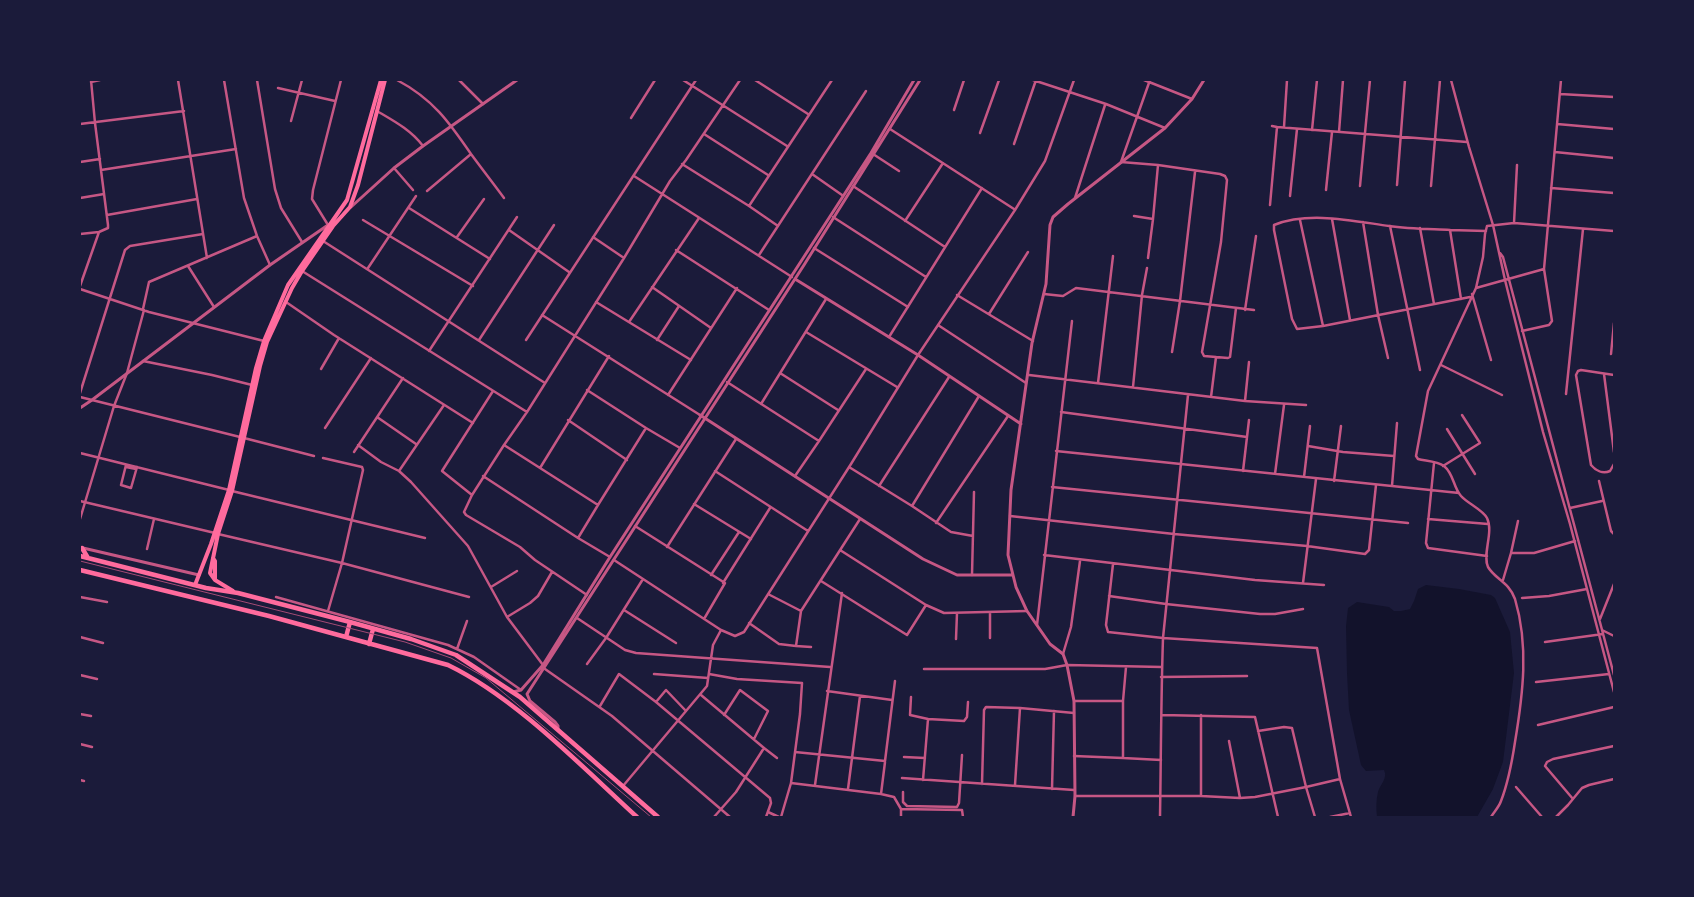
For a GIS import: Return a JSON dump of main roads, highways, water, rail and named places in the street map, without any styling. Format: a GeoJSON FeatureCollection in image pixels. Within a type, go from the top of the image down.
{"type":"FeatureCollection","features":[{"type":"Feature","properties":{"kind":"highway"},"geometry":{"type":"LineString","coordinates":[[81,548],[88,558]]}},
{"type":"Feature","properties":{"kind":"highway"},"geometry":{"type":"LineString","coordinates":[[80,556],[202,587],[238,593],[327,614],[456,655],[512,692],[658,817]]}},
{"type":"Feature","properties":{"kind":"highway"},"geometry":{"type":"LineString","coordinates":[[80,570],[346,637],[448,665],[513,706],[637,817]]}},
{"type":"Feature","properties":{"kind":"highway"},"geometry":{"type":"LineString","coordinates":[[346,637],[350,622]]}},
{"type":"Feature","properties":{"kind":"highway"},"geometry":{"type":"LineString","coordinates":[[369,644],[373,628]]}},
{"type":"Feature","properties":{"kind":"main road"},"geometry":{"type":"LineString","coordinates":[[238,593],[229,590],[215,580],[210,573],[217,534],[230,490],[266,341],[302,270],[350,208],[358,185],[381,80]]}},
{"type":"Feature","properties":{"kind":"main road"},"geometry":{"type":"LineString","coordinates":[[242,437],[252,385],[266,341],[288,285],[349,194],[385,80]]}},
{"type":"Feature","properties":{"kind":"main road"},"geometry":{"type":"LineString","coordinates":[[195,585],[217,534]]}},
{"type":"Feature","properties":{"kind":"railway"},"geometry":{"type":"LineString","coordinates":[[80,561],[405,642],[451,658],[486,678],[651,817]]}}]}
